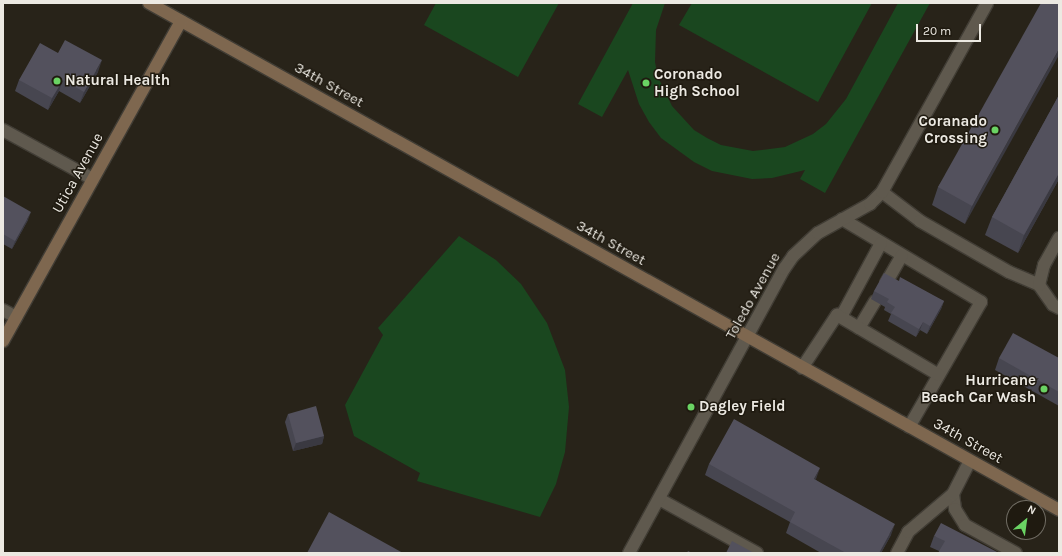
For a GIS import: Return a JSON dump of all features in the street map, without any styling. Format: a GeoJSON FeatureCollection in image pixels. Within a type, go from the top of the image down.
{"type":"FeatureCollection","features":[{"type":"Feature","properties":{"kind":"main road","name":"34th Street"},"geometry":{"type":"LineString","coordinates":[[149,3],[747,338],[1059,510]]}},
{"type":"Feature","properties":{"kind":"main road","name":"Utica Avenue"},"geometry":{"type":"LineString","coordinates":[[3,341],[181,20]]}},
{"type":"Feature","properties":{"kind":"street","name":"Toledo Avenue"},"geometry":{"type":"LineString","coordinates":[[629,553],[793,256],[818,233],[870,204],[882,192],[987,3]]}},
{"type":"Feature","properties":{"kind":"street"},"geometry":{"type":"LineString","coordinates":[[3,130],[93,179]]}},
{"type":"Feature","properties":{"kind":"street"},"geometry":{"type":"LineString","coordinates":[[882,192],[920,221],[1008,272],[1038,285],[1053,305],[1059,308]]}},
{"type":"Feature","properties":{"kind":"street"},"geometry":{"type":"LineString","coordinates":[[842,219],[980,302],[909,427]]}},
{"type":"Feature","properties":{"kind":"street"},"geometry":{"type":"LineString","coordinates":[[1038,285],[1044,265],[1059,238]]}},
{"type":"Feature","properties":{"kind":"street"},"geometry":{"type":"LineString","coordinates":[[841,317],[881,243]]}},
{"type":"Feature","properties":{"kind":"street"},"geometry":{"type":"LineString","coordinates":[[886,283],[902,255]]}},
{"type":"Feature","properties":{"kind":"street"},"geometry":{"type":"LineString","coordinates":[[859,328],[875,301]]}},
{"type":"Feature","properties":{"kind":"street"},"geometry":{"type":"LineString","coordinates":[[3,310],[16,317]]}},
{"type":"Feature","properties":{"kind":"street"},"geometry":{"type":"LineString","coordinates":[[802,368],[837,315],[939,375]]}},
{"type":"Feature","properties":{"kind":"street"},"geometry":{"type":"LineString","coordinates":[[897,553],[908,532],[953,494],[970,460]]}},
{"type":"Feature","properties":{"kind":"street"},"geometry":{"type":"LineString","coordinates":[[953,494],[955,509],[966,525],[1016,553]]}},
{"type":"Feature","properties":{"kind":"street"},"geometry":{"type":"LineString","coordinates":[[659,499],[756,553]]}},
{"type":"Feature","properties":{"kind":"green space"},"geometry":{"type":"Polygon","coordinates":[[[436,3],[559,3],[518,77],[424,25],[436,3]]]}},
{"type":"Feature","properties":{"kind":"green space"},"geometry":{"type":"Polygon","coordinates":[[[633,3],[665,3],[656,30],[655,62],[658,77],[672,106],[694,130],[707,138],[721,145],[753,151],[785,147],[813,134],[826,124],[846,99],[898,3],[930,3],[825,193],[800,179],[805,170],[772,178],[752,179],[712,171],[694,162],[661,138],[649,122],[639,104],[628,70],[602,117],[578,104],[633,3]]]}},
{"type":"Feature","properties":{"kind":"green space"},"geometry":{"type":"Polygon","coordinates":[[[692,3],[872,3],[818,102],[679,25],[692,3]]]}},
{"type":"Feature","properties":{"kind":"green space"},"geometry":{"type":"Polygon","coordinates":[[[459,236],[496,260],[521,284],[547,323],[565,370],[569,407],[565,452],[556,484],[540,517],[417,481],[420,473],[354,436],[345,405],[383,335],[378,328],[459,236]]]}},
{"type":"Feature","properties":{"kind":"building","name":"Coranado Crossing"},"geometry":{"type":"Polygon","coordinates":[[[1041,3],[1059,3],[1059,49],[972,206],[938,187],[1041,3]]]}},
{"type":"Feature","properties":{"kind":"building","name":"Natural Health"},"geometry":{"type":"Polygon","coordinates":[[[65,40],[102,60],[84,92],[63,80],[52,98],[19,80],[40,43],[58,53],[65,40]]]}},
{"type":"Feature","properties":{"kind":"building","name":"Coranado Crossing"},"geometry":{"type":"Polygon","coordinates":[[[1059,95],[1059,173],[1024,235],[992,217],[1059,95]]]}},
{"type":"Feature","properties":{"kind":"building"},"geometry":{"type":"Polygon","coordinates":[[[3,196],[31,212],[15,241],[3,234],[3,196]]]}},
{"type":"Feature","properties":{"kind":"building"},"geometry":{"type":"Polygon","coordinates":[[[884,273],[899,281],[900,277],[944,301],[930,326],[923,322],[919,329],[891,313],[895,307],[887,302],[889,299],[874,291],[884,273]]]}},
{"type":"Feature","properties":{"kind":"building"},"geometry":{"type":"Polygon","coordinates":[[[1013,333],[1059,358],[1059,392],[999,358],[1013,333]]]}},
{"type":"Feature","properties":{"kind":"building"},"geometry":{"type":"Polygon","coordinates":[[[316,406],[324,436],[296,443],[288,414],[316,406]]]}},
{"type":"Feature","properties":{"kind":"building"},"geometry":{"type":"Polygon","coordinates":[[[734,419],[820,468],[814,479],[895,524],[879,553],[846,553],[790,522],[795,512],[709,464],[734,419]]]}},
{"type":"Feature","properties":{"kind":"building"},"geometry":{"type":"Polygon","coordinates":[[[329,512],[403,553],[307,553],[329,512]]]}},
{"type":"Feature","properties":{"kind":"building"},"geometry":{"type":"Polygon","coordinates":[[[941,523],[999,553],[938,553],[945,541],[934,536],[941,523]]]}},
{"type":"Feature","properties":{"kind":"building"},"geometry":{"type":"Polygon","coordinates":[[[732,541],[754,553],[726,553],[732,541]]]}},
{"type":"Feature","properties":{"kind":"place","name":"Natural Health"},"geometry":{"type":"Point","coordinates":[57,81]}},
{"type":"Feature","properties":{"kind":"place","name":"Coronado High School"},"geometry":{"type":"Point","coordinates":[646,83]}},
{"type":"Feature","properties":{"kind":"place","name":"Coranado Crossing"},"geometry":{"type":"Point","coordinates":[995,130]}},
{"type":"Feature","properties":{"kind":"place","name":"Hurricane Beach Car Wash"},"geometry":{"type":"Point","coordinates":[1044,389]}},
{"type":"Feature","properties":{"kind":"place","name":"Dagley Field"},"geometry":{"type":"Point","coordinates":[691,407]}}]}
